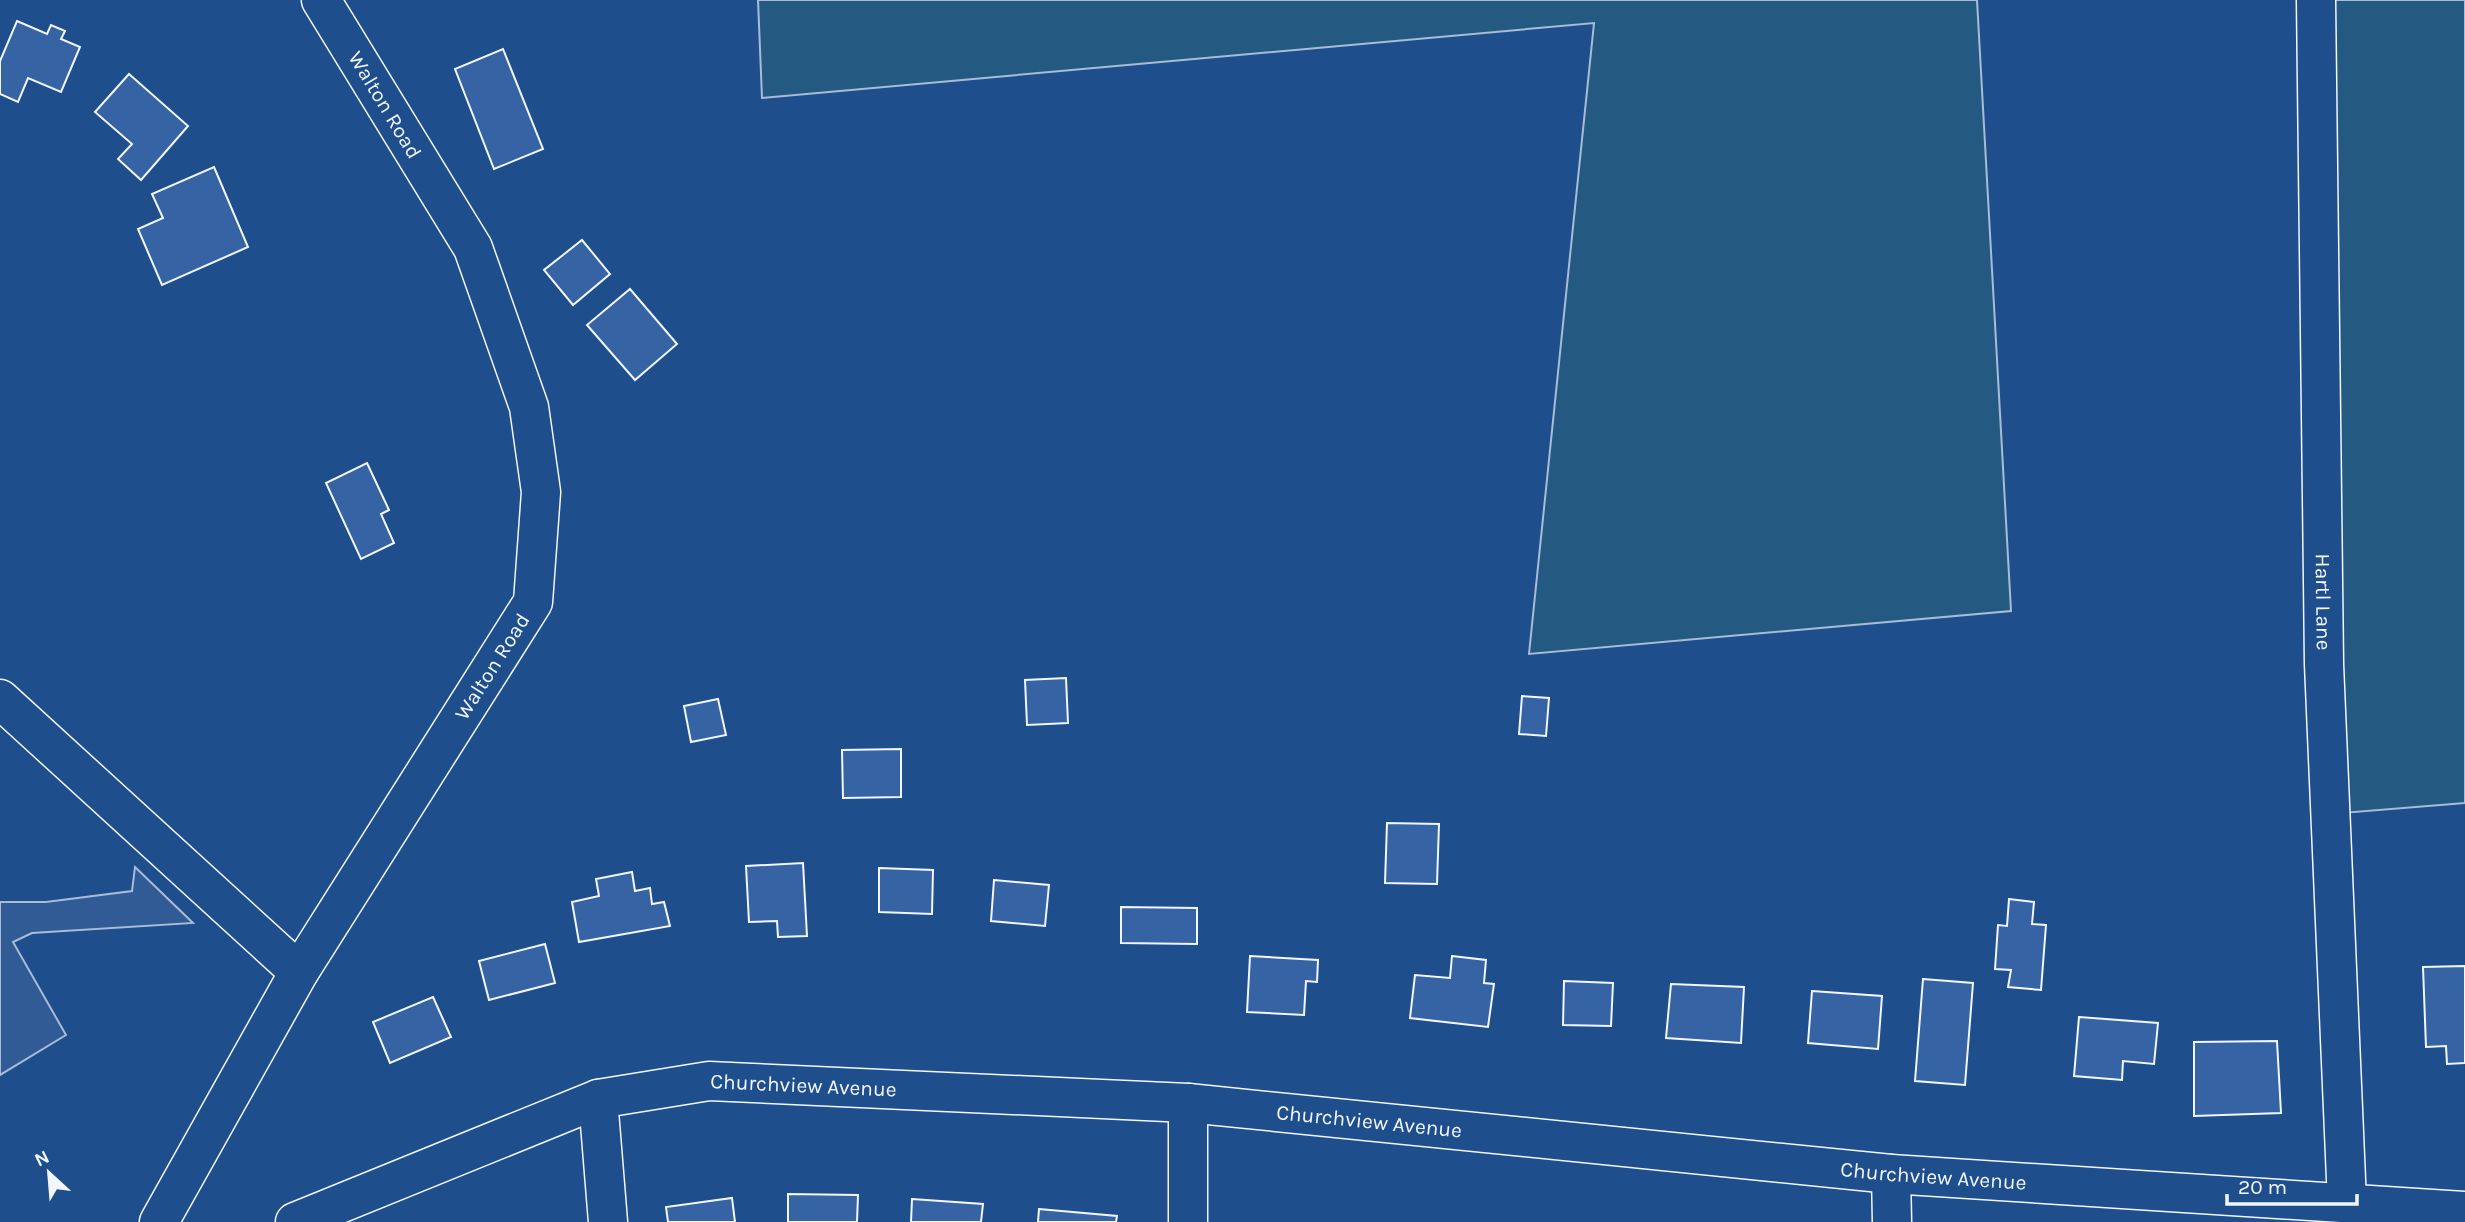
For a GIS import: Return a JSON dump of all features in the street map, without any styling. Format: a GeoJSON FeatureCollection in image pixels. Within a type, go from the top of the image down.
{"type":"FeatureCollection","features":[{"type":"Feature","properties":{"kind":"street","name":"Walton Road"},"geometry":{"type":"LineString","coordinates":[[159,1222],[299,972],[533,602],[541,492],[529,407],[472,248],[321,0]]}},
{"type":"Feature","properties":{"kind":"street","name":"Hartl Lane"},"geometry":{"type":"LineString","coordinates":[[2316,0],[2324,664],[2347,1203]]}},
{"type":"Feature","properties":{"kind":"street"},"geometry":{"type":"LineString","coordinates":[[0,699],[299,972]]}},
{"type":"Feature","properties":{"kind":"street","name":"Churchview Avenue"},"geometry":{"type":"LineString","coordinates":[[295,1222],[598,1099],[709,1081],[1188,1103],[1891,1174],[2465,1211]]}},
{"type":"Feature","properties":{"kind":"street"},"geometry":{"type":"LineString","coordinates":[[598,1099],[608,1222]]}},
{"type":"Feature","properties":{"kind":"street"},"geometry":{"type":"LineString","coordinates":[[1188,1103],[1188,1222]]}},
{"type":"Feature","properties":{"kind":"street"},"geometry":{"type":"LineString","coordinates":[[1891,1174],[1892,1222]]}},
{"type":"Feature","properties":{"kind":"shaded area"},"geometry":{"type":"Polygon","coordinates":[[[758,0],[1977,0],[2011,611],[1529,654],[1594,23],[762,98],[758,0]]]}},
{"type":"Feature","properties":{"kind":"shaded area"},"geometry":{"type":"Polygon","coordinates":[[[2316,0],[2465,0],[2465,803],[2330,814],[2316,0]]]}},
{"type":"Feature","properties":{"kind":"shaded area"},"geometry":{"type":"Polygon","coordinates":[[[135,867],[193,923],[32,933],[13,942],[66,1035],[0,1075],[0,902],[46,902],[132,891],[135,867]]]}},
{"type":"Feature","properties":{"kind":"building"},"geometry":{"type":"Polygon","coordinates":[[[17,21],[47,34],[51,25],[65,31],[61,39],[80,47],[61,92],[28,78],[18,102],[0,94],[0,61],[17,21]]]}},
{"type":"Feature","properties":{"kind":"building"},"geometry":{"type":"Polygon","coordinates":[[[503,49],[543,149],[494,169],[455,69],[503,49]]]}},
{"type":"Feature","properties":{"kind":"building"},"geometry":{"type":"Polygon","coordinates":[[[129,74],[188,126],[141,180],[118,159],[132,144],[95,112],[129,74]]]}},
{"type":"Feature","properties":{"kind":"building"},"geometry":{"type":"Polygon","coordinates":[[[214,167],[248,247],[162,285],[138,229],[163,218],[152,194],[214,167]]]}},
{"type":"Feature","properties":{"kind":"building"},"geometry":{"type":"Polygon","coordinates":[[[582,240],[610,274],[573,305],[544,270],[582,240]]]}},
{"type":"Feature","properties":{"kind":"building"},"geometry":{"type":"Polygon","coordinates":[[[630,289],[677,344],[635,380],[587,325],[630,289]]]}},
{"type":"Feature","properties":{"kind":"building"},"geometry":{"type":"Polygon","coordinates":[[[367,463],[389,510],[381,514],[394,543],[361,559],[326,483],[367,463]]]}},
{"type":"Feature","properties":{"kind":"building"},"geometry":{"type":"Polygon","coordinates":[[[1066,678],[1068,723],[1027,725],[1025,680],[1066,678]]]}},
{"type":"Feature","properties":{"kind":"building"},"geometry":{"type":"Polygon","coordinates":[[[1522,696],[1549,698],[1546,736],[1519,734],[1522,696]]]}},
{"type":"Feature","properties":{"kind":"building"},"geometry":{"type":"Polygon","coordinates":[[[718,699],[726,735],[691,742],[684,706],[718,699]]]}},
{"type":"Feature","properties":{"kind":"building"},"geometry":{"type":"Polygon","coordinates":[[[901,749],[901,797],[843,798],[842,750],[901,749]]]}},
{"type":"Feature","properties":{"kind":"building"},"geometry":{"type":"Polygon","coordinates":[[[1387,823],[1439,824],[1437,884],[1385,883],[1387,823]]]}},
{"type":"Feature","properties":{"kind":"building"},"geometry":{"type":"Polygon","coordinates":[[[803,863],[807,936],[778,937],[777,921],[749,922],[746,866],[803,863]]]}},
{"type":"Feature","properties":{"kind":"building"},"geometry":{"type":"Polygon","coordinates":[[[879,868],[933,870],[932,914],[879,912],[879,868]]]}},
{"type":"Feature","properties":{"kind":"building"},"geometry":{"type":"Polygon","coordinates":[[[632,872],[635,891],[650,888],[652,904],[664,902],[670,926],[579,942],[572,902],[599,896],[596,879],[632,872]]]}},
{"type":"Feature","properties":{"kind":"building"},"geometry":{"type":"Polygon","coordinates":[[[994,880],[1049,885],[1045,926],[991,921],[994,880]]]}},
{"type":"Feature","properties":{"kind":"building"},"geometry":{"type":"Polygon","coordinates":[[[2009,899],[2034,902],[2032,924],[2046,925],[2041,990],[2008,987],[2011,970],[1995,969],[1998,925],[2007,926],[2009,899]]]}},
{"type":"Feature","properties":{"kind":"building"},"geometry":{"type":"Polygon","coordinates":[[[1121,907],[1197,908],[1197,944],[1121,943],[1121,907]]]}},
{"type":"Feature","properties":{"kind":"building"},"geometry":{"type":"Polygon","coordinates":[[[545,944],[555,983],[489,1000],[479,961],[545,944]]]}},
{"type":"Feature","properties":{"kind":"building"},"geometry":{"type":"Polygon","coordinates":[[[1250,956],[1318,960],[1317,982],[1306,981],[1304,1015],[1247,1012],[1250,956]]]}},
{"type":"Feature","properties":{"kind":"building"},"geometry":{"type":"Polygon","coordinates":[[[1452,956],[1486,960],[1484,983],[1494,984],[1488,1027],[1410,1018],[1415,975],[1450,978],[1452,956]]]}},
{"type":"Feature","properties":{"kind":"building"},"geometry":{"type":"Polygon","coordinates":[[[2465,966],[2465,1063],[2447,1064],[2446,1046],[2426,1047],[2423,967],[2465,966]]]}},
{"type":"Feature","properties":{"kind":"building"},"geometry":{"type":"Polygon","coordinates":[[[1923,979],[1973,983],[1965,1085],[1915,1081],[1923,979]]]}},
{"type":"Feature","properties":{"kind":"building"},"geometry":{"type":"Polygon","coordinates":[[[1564,981],[1613,983],[1611,1026],[1563,1025],[1564,981]]]}},
{"type":"Feature","properties":{"kind":"building"},"geometry":{"type":"Polygon","coordinates":[[[1671,984],[1744,987],[1741,1043],[1666,1038],[1671,984]]]}},
{"type":"Feature","properties":{"kind":"building"},"geometry":{"type":"Polygon","coordinates":[[[1812,991],[1882,996],[1878,1049],[1808,1043],[1812,991]]]}},
{"type":"Feature","properties":{"kind":"building"},"geometry":{"type":"Polygon","coordinates":[[[433,997],[451,1037],[390,1063],[373,1022],[433,997]]]}},
{"type":"Feature","properties":{"kind":"building"},"geometry":{"type":"Polygon","coordinates":[[[2079,1017],[2158,1023],[2154,1064],[2123,1061],[2122,1080],[2074,1076],[2079,1017]]]}},
{"type":"Feature","properties":{"kind":"building"},"geometry":{"type":"Polygon","coordinates":[[[2277,1041],[2281,1113],[2194,1116],[2194,1042],[2277,1041]]]}},
{"type":"Feature","properties":{"kind":"building"},"geometry":{"type":"Polygon","coordinates":[[[788,1194],[858,1195],[857,1222],[788,1222],[788,1194]]]}},
{"type":"Feature","properties":{"kind":"building"},"geometry":{"type":"Polygon","coordinates":[[[732,1198],[735,1222],[668,1222],[666,1207],[732,1198]]]}},
{"type":"Feature","properties":{"kind":"building"},"geometry":{"type":"Polygon","coordinates":[[[912,1199],[983,1204],[981,1222],[911,1222],[912,1199]]]}},
{"type":"Feature","properties":{"kind":"building"},"geometry":{"type":"Polygon","coordinates":[[[1039,1209],[1117,1216],[1116,1222],[1038,1222],[1039,1209]]]}}]}
